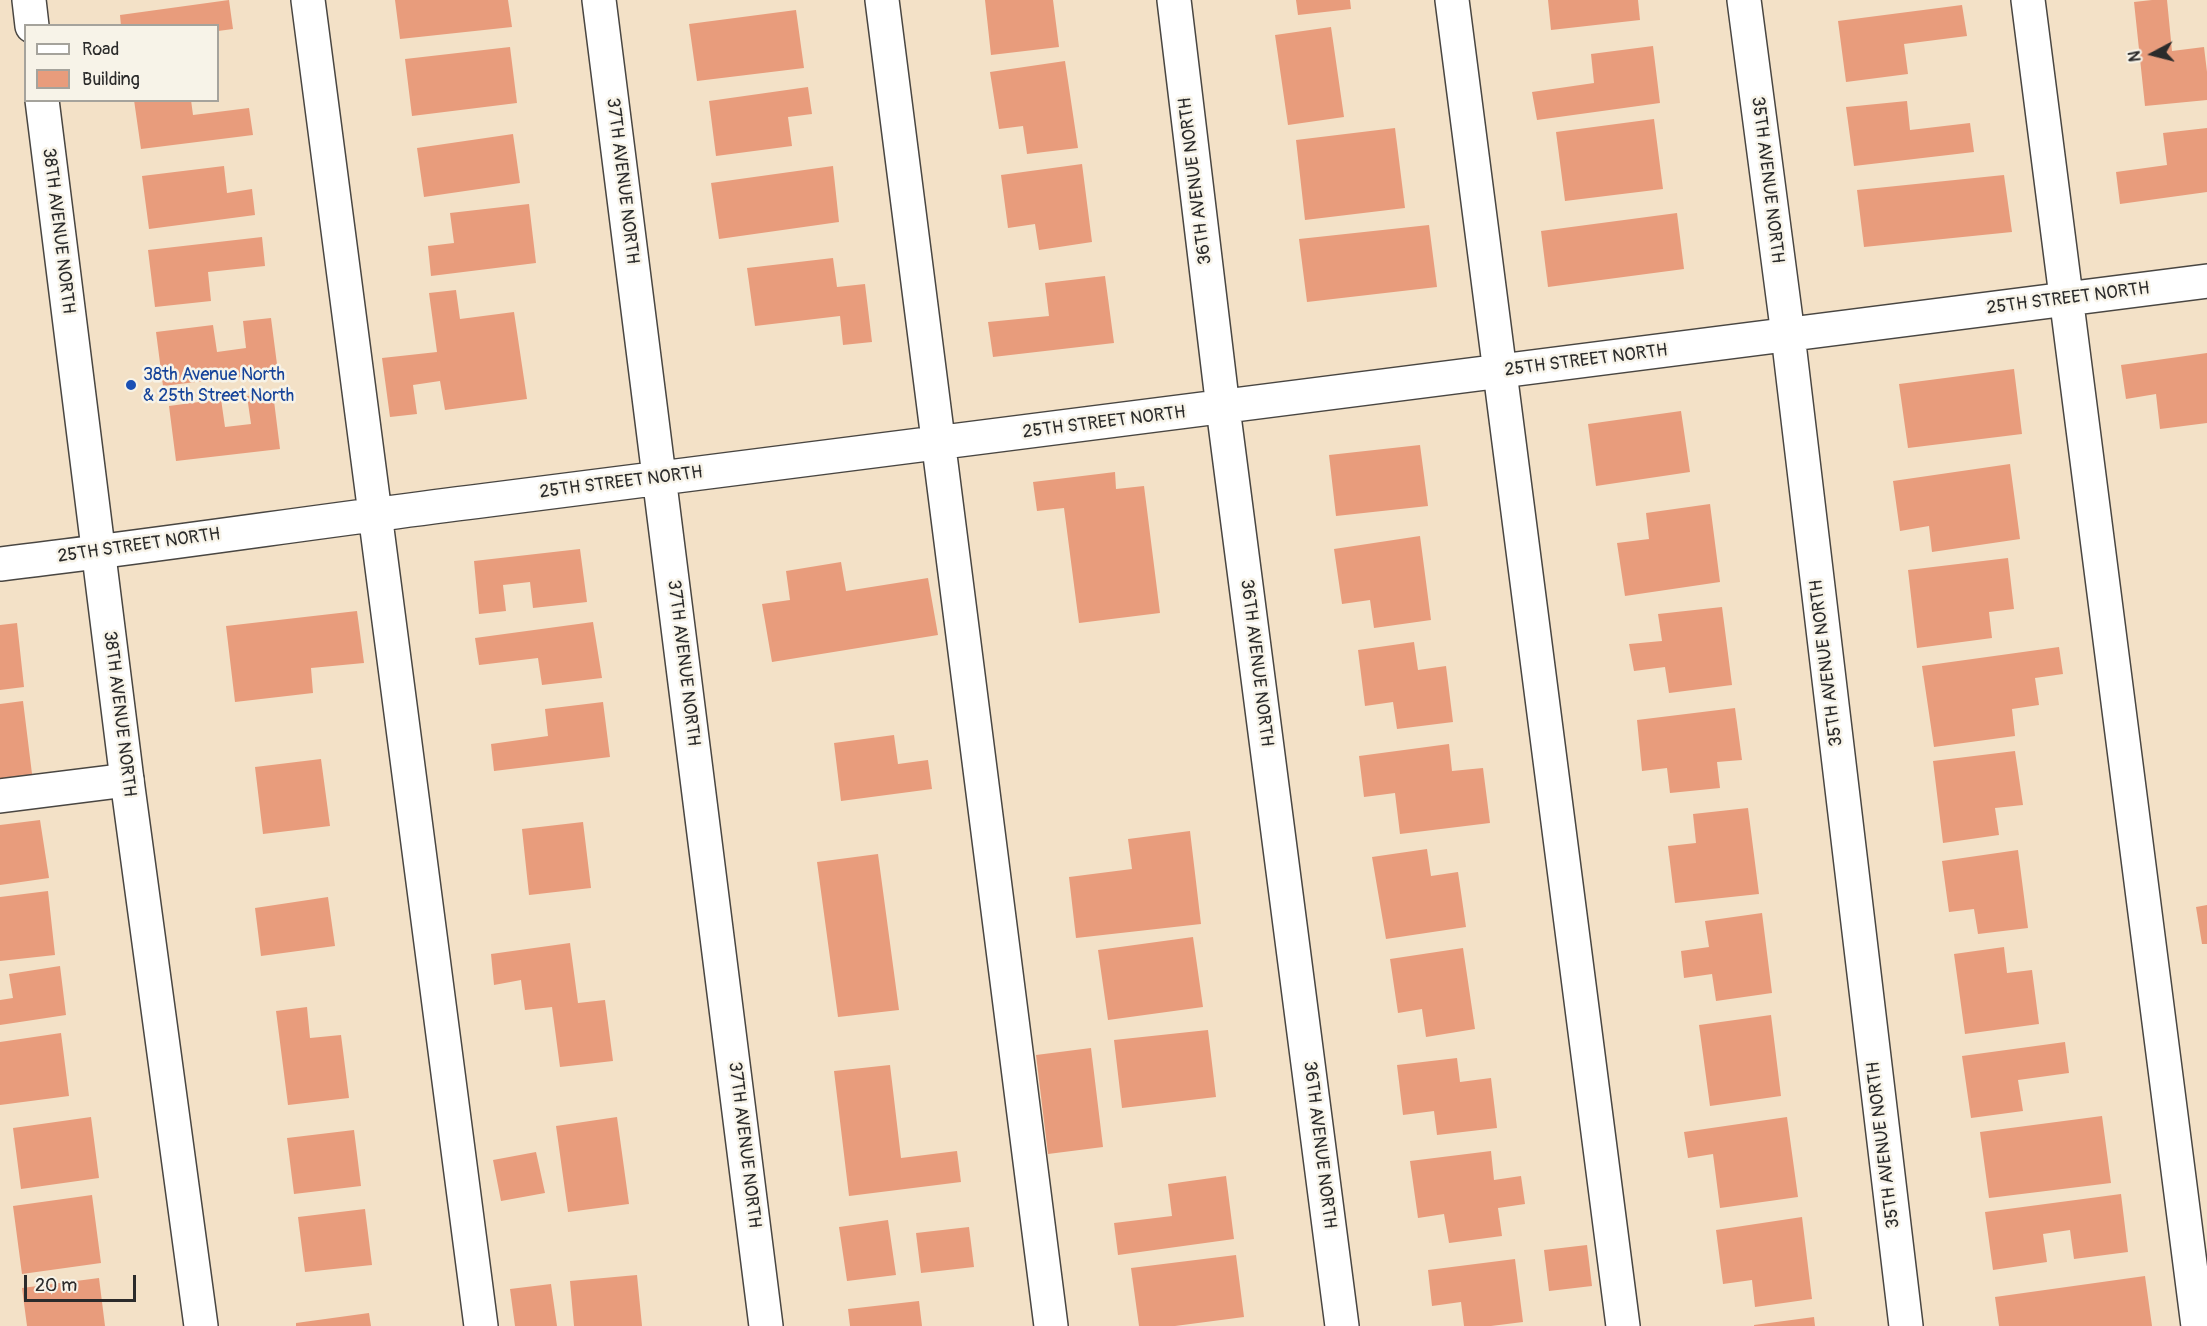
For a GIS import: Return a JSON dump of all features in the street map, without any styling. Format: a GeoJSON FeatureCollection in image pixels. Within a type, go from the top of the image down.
{"type":"FeatureCollection","features":[{"type":"Feature","properties":{"kind":"street"},"geometry":{"type":"LineString","coordinates":[[29,0],[32,24]]}},
{"type":"Feature","properties":{"kind":"street"},"geometry":{"type":"LineString","coordinates":[[308,0],[481,1326]]}},
{"type":"Feature","properties":{"kind":"street","name":"37TH AVENUE NORTH"},"geometry":{"type":"LineString","coordinates":[[599,0],[766,1326]]}},
{"type":"Feature","properties":{"kind":"street"},"geometry":{"type":"LineString","coordinates":[[882,0],[1051,1326]]}},
{"type":"Feature","properties":{"kind":"street","name":"36TH AVENUE NORTH"},"geometry":{"type":"LineString","coordinates":[[1174,0],[1223,408],[1342,1326]]}},
{"type":"Feature","properties":{"kind":"street"},"geometry":{"type":"LineString","coordinates":[[1452,0],[1623,1326]]}},
{"type":"Feature","properties":{"kind":"street","name":"35TH AVENUE NORTH"},"geometry":{"type":"LineString","coordinates":[[1744,0],[1788,335],[1906,1326]]}},
{"type":"Feature","properties":{"kind":"street"},"geometry":{"type":"LineString","coordinates":[[2028,0],[2198,1326]]}},
{"type":"Feature","properties":{"kind":"street","name":"38TH AVENUE NORTH"},"geometry":{"type":"LineString","coordinates":[[42,102],[127,780],[201,1326]]}},
{"type":"Feature","properties":{"kind":"street","name":"25TH STREET NORTH"},"geometry":{"type":"LineString","coordinates":[[0,564],[375,514],[1223,408],[2207,281]]}},
{"type":"Feature","properties":{"kind":"street"},"geometry":{"type":"LineString","coordinates":[[0,796],[127,780]]}},
{"type":"Feature","properties":{"kind":"building"},"geometry":{"type":"Polygon","coordinates":[[[229,0],[233,29],[219,31],[219,24],[121,24],[120,15],[229,0]]]}},
{"type":"Feature","properties":{"kind":"building"},"geometry":{"type":"Polygon","coordinates":[[[395,0],[508,0],[512,27],[400,39],[395,0]]]}},
{"type":"Feature","properties":{"kind":"building"},"geometry":{"type":"Polygon","coordinates":[[[985,0],[1053,0],[1059,47],[991,55],[985,0]]]}},
{"type":"Feature","properties":{"kind":"building"},"geometry":{"type":"Polygon","coordinates":[[[1296,0],[1350,0],[1351,9],[1298,15],[1296,0]]]}},
{"type":"Feature","properties":{"kind":"building"},"geometry":{"type":"Polygon","coordinates":[[[1548,0],[1638,0],[1640,20],[1551,30],[1548,0]]]}},
{"type":"Feature","properties":{"kind":"building"},"geometry":{"type":"Polygon","coordinates":[[[2167,0],[2172,51],[2204,47],[2207,100],[2145,106],[2134,2],[2167,0]]]}},
{"type":"Feature","properties":{"kind":"building"},"geometry":{"type":"Polygon","coordinates":[[[1962,5],[1967,36],[1904,44],[1908,74],[1846,82],[1838,21],[1962,5]]]}},
{"type":"Feature","properties":{"kind":"building"},"geometry":{"type":"Polygon","coordinates":[[[796,10],[804,68],[697,81],[689,24],[796,10]]]}},
{"type":"Feature","properties":{"kind":"building"},"geometry":{"type":"Polygon","coordinates":[[[1331,27],[1344,117],[1288,125],[1275,35],[1331,27]]]}},
{"type":"Feature","properties":{"kind":"building"},"geometry":{"type":"Polygon","coordinates":[[[1653,46],[1660,103],[1537,120],[1532,92],[1594,83],[1591,54],[1653,46]]]}},
{"type":"Feature","properties":{"kind":"building"},"geometry":{"type":"Polygon","coordinates":[[[510,47],[517,103],[412,116],[405,59],[510,47]]]}},
{"type":"Feature","properties":{"kind":"building"},"geometry":{"type":"Polygon","coordinates":[[[1065,61],[1078,148],[1027,154],[1023,126],[999,129],[990,72],[1065,61]]]}},
{"type":"Feature","properties":{"kind":"building"},"geometry":{"type":"Polygon","coordinates":[[[808,87],[812,114],[788,117],[792,146],[716,156],[709,101],[808,87]]]}},
{"type":"Feature","properties":{"kind":"building"},"geometry":{"type":"Polygon","coordinates":[[[1907,101],[1910,130],[1970,123],[1974,152],[1854,166],[1846,107],[1907,101]]]}},
{"type":"Feature","properties":{"kind":"building"},"geometry":{"type":"Polygon","coordinates":[[[134,102],[191,102],[193,115],[249,108],[253,135],[141,149],[134,102]]]}},
{"type":"Feature","properties":{"kind":"building"},"geometry":{"type":"Polygon","coordinates":[[[1654,119],[1663,189],[1565,201],[1556,132],[1654,119]]]}},
{"type":"Feature","properties":{"kind":"building"},"geometry":{"type":"Polygon","coordinates":[[[1395,128],[1405,208],[1305,220],[1296,140],[1395,128]]]}},
{"type":"Feature","properties":{"kind":"building"},"geometry":{"type":"Polygon","coordinates":[[[2207,128],[2207,192],[2120,204],[2116,172],[2167,165],[2163,133],[2207,128]]]}},
{"type":"Feature","properties":{"kind":"building"},"geometry":{"type":"Polygon","coordinates":[[[513,134],[520,183],[424,197],[417,148],[513,134]]]}},
{"type":"Feature","properties":{"kind":"building"},"geometry":{"type":"Polygon","coordinates":[[[1082,164],[1092,242],[1039,250],[1035,224],[1008,228],[1001,175],[1082,164]]]}},
{"type":"Feature","properties":{"kind":"building"},"geometry":{"type":"Polygon","coordinates":[[[224,166],[227,193],[252,189],[255,215],[149,229],[142,176],[224,166]]]}},
{"type":"Feature","properties":{"kind":"building"},"geometry":{"type":"Polygon","coordinates":[[[833,166],[839,222],[719,239],[711,183],[833,166]]]}},
{"type":"Feature","properties":{"kind":"building"},"geometry":{"type":"Polygon","coordinates":[[[2004,175],[2012,232],[1864,247],[1857,190],[2004,175]]]}},
{"type":"Feature","properties":{"kind":"building"},"geometry":{"type":"Polygon","coordinates":[[[529,204],[536,263],[431,276],[428,246],[454,243],[450,213],[529,204]]]}},
{"type":"Feature","properties":{"kind":"building"},"geometry":{"type":"Polygon","coordinates":[[[1677,213],[1684,269],[1548,287],[1541,231],[1677,213]]]}},
{"type":"Feature","properties":{"kind":"building"},"geometry":{"type":"Polygon","coordinates":[[[1429,225],[1437,287],[1307,302],[1299,239],[1429,225]]]}},
{"type":"Feature","properties":{"kind":"building"},"geometry":{"type":"Polygon","coordinates":[[[262,237],[265,266],[208,272],[211,301],[155,307],[148,250],[262,237]]]}},
{"type":"Feature","properties":{"kind":"building"},"geometry":{"type":"Polygon","coordinates":[[[833,258],[837,287],[865,284],[872,342],[843,345],[840,316],[755,326],[747,268],[833,258]]]}},
{"type":"Feature","properties":{"kind":"building"},"geometry":{"type":"Polygon","coordinates":[[[1105,276],[1114,343],[993,357],[988,322],[1049,316],[1045,283],[1105,276]]]}},
{"type":"Feature","properties":{"kind":"building"},"geometry":{"type":"Polygon","coordinates":[[[456,290],[460,319],[514,312],[527,399],[445,410],[440,381],[413,385],[417,414],[390,417],[382,358],[437,352],[429,293],[456,290]]]}},
{"type":"Feature","properties":{"kind":"building"},"geometry":{"type":"Polygon","coordinates":[[[271,318],[278,372],[163,386],[156,332],[213,325],[217,352],[246,348],[243,321],[271,318]]]}},
{"type":"Feature","properties":{"kind":"building"},"geometry":{"type":"Polygon","coordinates":[[[2207,353],[2207,423],[2160,429],[2156,394],[2126,399],[2121,365],[2207,353]]]}},
{"type":"Feature","properties":{"kind":"building"},"geometry":{"type":"Polygon","coordinates":[[[2014,369],[2022,434],[1908,448],[1899,384],[2014,369]]]}},
{"type":"Feature","properties":{"kind":"building"},"geometry":{"type":"Polygon","coordinates":[[[273,393],[280,449],[176,461],[169,406],[221,399],[225,427],[251,424],[247,396],[273,393]]]}},
{"type":"Feature","properties":{"kind":"building"},"geometry":{"type":"Polygon","coordinates":[[[1681,411],[1690,472],[1596,486],[1588,424],[1681,411]]]}},
{"type":"Feature","properties":{"kind":"building"},"geometry":{"type":"Polygon","coordinates":[[[1420,445],[1428,506],[1336,516],[1329,455],[1420,445]]]}},
{"type":"Feature","properties":{"kind":"building"},"geometry":{"type":"Polygon","coordinates":[[[2010,464],[2020,539],[1932,552],[1929,526],[1900,531],[1893,481],[2010,464]]]}},
{"type":"Feature","properties":{"kind":"building"},"geometry":{"type":"Polygon","coordinates":[[[1115,472],[1116,489],[1144,486],[1160,613],[1079,623],[1064,508],[1037,511],[1033,482],[1115,472]]]}},
{"type":"Feature","properties":{"kind":"building"},"geometry":{"type":"Polygon","coordinates":[[[1710,504],[1720,582],[1625,596],[1617,543],[1649,539],[1646,513],[1710,504]]]}},
{"type":"Feature","properties":{"kind":"building"},"geometry":{"type":"Polygon","coordinates":[[[1420,536],[1431,620],[1374,628],[1370,600],[1342,604],[1334,549],[1420,536]]]}},
{"type":"Feature","properties":{"kind":"building"},"geometry":{"type":"Polygon","coordinates":[[[580,549],[587,602],[533,608],[530,582],[503,585],[506,611],[479,614],[474,561],[580,549]]]}},
{"type":"Feature","properties":{"kind":"building"},"geometry":{"type":"Polygon","coordinates":[[[2008,558],[2014,609],[1989,612],[1992,638],[1917,648],[1908,570],[2008,558]]]}},
{"type":"Feature","properties":{"kind":"building"},"geometry":{"type":"Polygon","coordinates":[[[841,562],[846,591],[928,578],[938,635],[772,662],[762,604],[790,600],[786,571],[841,562]]]}},
{"type":"Feature","properties":{"kind":"building"},"geometry":{"type":"Polygon","coordinates":[[[1722,607],[1732,685],[1669,693],[1665,667],[1634,671],[1629,644],[1662,641],[1658,614],[1722,607]]]}},
{"type":"Feature","properties":{"kind":"building"},"geometry":{"type":"Polygon","coordinates":[[[357,611],[364,663],[311,668],[313,693],[235,702],[226,626],[357,611]]]}},
{"type":"Feature","properties":{"kind":"building"},"geometry":{"type":"Polygon","coordinates":[[[593,622],[602,678],[542,685],[538,658],[479,665],[475,638],[593,622]]]}},
{"type":"Feature","properties":{"kind":"building"},"geometry":{"type":"Polygon","coordinates":[[[17,623],[24,687],[0,690],[0,625],[17,623]]]}},
{"type":"Feature","properties":{"kind":"building"},"geometry":{"type":"Polygon","coordinates":[[[1414,642],[1418,670],[1446,666],[1453,722],[1397,729],[1393,702],[1365,706],[1358,650],[1414,642]]]}},
{"type":"Feature","properties":{"kind":"building"},"geometry":{"type":"Polygon","coordinates":[[[2059,647],[2063,674],[2035,678],[2039,705],[2012,709],[2015,736],[1934,747],[1922,666],[2059,647]]]}},
{"type":"Feature","properties":{"kind":"building"},"geometry":{"type":"Polygon","coordinates":[[[23,701],[33,782],[0,787],[0,704],[23,701]]]}},
{"type":"Feature","properties":{"kind":"building"},"geometry":{"type":"Polygon","coordinates":[[[603,702],[610,757],[494,771],[491,744],[548,736],[545,709],[603,702]]]}},
{"type":"Feature","properties":{"kind":"building"},"geometry":{"type":"Polygon","coordinates":[[[1735,708],[1742,760],[1717,762],[1720,788],[1670,793],[1667,768],[1642,771],[1637,720],[1735,708]]]}},
{"type":"Feature","properties":{"kind":"building"},"geometry":{"type":"Polygon","coordinates":[[[894,735],[898,764],[928,760],[932,789],[841,801],[834,743],[894,735]]]}},
{"type":"Feature","properties":{"kind":"building"},"geometry":{"type":"Polygon","coordinates":[[[1449,744],[1452,771],[1483,768],[1490,823],[1400,834],[1395,793],[1364,797],[1359,756],[1449,744]]]}},
{"type":"Feature","properties":{"kind":"building"},"geometry":{"type":"Polygon","coordinates":[[[2015,751],[2023,805],[1995,808],[1999,835],[1943,843],[1933,761],[2015,751]]]}},
{"type":"Feature","properties":{"kind":"building"},"geometry":{"type":"Polygon","coordinates":[[[321,759],[330,826],[263,834],[255,767],[321,759]]]}},
{"type":"Feature","properties":{"kind":"building"},"geometry":{"type":"Polygon","coordinates":[[[1748,808],[1759,894],[1675,903],[1668,846],[1696,843],[1693,814],[1748,808]]]}},
{"type":"Feature","properties":{"kind":"building"},"geometry":{"type":"Polygon","coordinates":[[[40,820],[49,878],[0,885],[0,825],[40,820]]]}},
{"type":"Feature","properties":{"kind":"building"},"geometry":{"type":"Polygon","coordinates":[[[583,822],[591,888],[529,895],[522,829],[583,822]]]}},
{"type":"Feature","properties":{"kind":"building"},"geometry":{"type":"Polygon","coordinates":[[[1190,831],[1201,924],[1076,938],[1069,877],[1132,869],[1128,839],[1190,831]]]}},
{"type":"Feature","properties":{"kind":"building"},"geometry":{"type":"Polygon","coordinates":[[[1427,849],[1431,876],[1458,872],[1466,927],[1386,939],[1372,857],[1427,849]]]}},
{"type":"Feature","properties":{"kind":"building"},"geometry":{"type":"Polygon","coordinates":[[[2018,850],[2028,928],[1978,934],[1974,909],[1949,912],[1942,861],[2018,850]]]}},
{"type":"Feature","properties":{"kind":"building"},"geometry":{"type":"Polygon","coordinates":[[[878,854],[899,1010],[838,1017],[817,862],[878,854]]]}},
{"type":"Feature","properties":{"kind":"building"},"geometry":{"type":"Polygon","coordinates":[[[48,891],[55,955],[0,961],[0,897],[48,891]]]}},
{"type":"Feature","properties":{"kind":"building"},"geometry":{"type":"Polygon","coordinates":[[[328,897],[335,946],[261,956],[255,908],[328,897]]]}},
{"type":"Feature","properties":{"kind":"building"},"geometry":{"type":"Polygon","coordinates":[[[2207,905],[2207,944],[2202,944],[2196,907],[2207,905]]]}},
{"type":"Feature","properties":{"kind":"building"},"geometry":{"type":"Polygon","coordinates":[[[1762,913],[1772,993],[1716,1001],[1712,974],[1684,978],[1681,951],[1709,947],[1705,921],[1762,913]]]}},
{"type":"Feature","properties":{"kind":"building"},"geometry":{"type":"Polygon","coordinates":[[[1193,937],[1203,1007],[1108,1020],[1098,950],[1193,937]]]}},
{"type":"Feature","properties":{"kind":"building"},"geometry":{"type":"Polygon","coordinates":[[[570,943],[578,1003],[605,1000],[613,1061],[560,1067],[552,1007],[525,1010],[521,980],[494,985],[491,954],[570,943]]]}},
{"type":"Feature","properties":{"kind":"building"},"geometry":{"type":"Polygon","coordinates":[[[2004,947],[2007,973],[2032,970],[2039,1024],[1965,1034],[1954,954],[2004,947]]]}},
{"type":"Feature","properties":{"kind":"building"},"geometry":{"type":"Polygon","coordinates":[[[1463,948],[1475,1029],[1426,1037],[1422,1009],[1398,1013],[1390,959],[1463,948]]]}},
{"type":"Feature","properties":{"kind":"building"},"geometry":{"type":"Polygon","coordinates":[[[60,966],[66,1015],[0,1025],[0,1000],[13,998],[9,974],[60,966]]]}},
{"type":"Feature","properties":{"kind":"building"},"geometry":{"type":"Polygon","coordinates":[[[307,1007],[310,1038],[341,1035],[349,1098],[288,1105],[276,1011],[307,1007]]]}},
{"type":"Feature","properties":{"kind":"building"},"geometry":{"type":"Polygon","coordinates":[[[1771,1015],[1781,1096],[1710,1106],[1699,1025],[1771,1015]]]}},
{"type":"Feature","properties":{"kind":"building"},"geometry":{"type":"Polygon","coordinates":[[[1208,1030],[1216,1097],[1122,1108],[1114,1040],[1208,1030]]]}},
{"type":"Feature","properties":{"kind":"building"},"geometry":{"type":"Polygon","coordinates":[[[61,1033],[69,1096],[0,1105],[0,1042],[61,1033]]]}},
{"type":"Feature","properties":{"kind":"building"},"geometry":{"type":"Polygon","coordinates":[[[2065,1042],[2069,1073],[2018,1080],[2023,1111],[1971,1118],[1962,1056],[2065,1042]]]}},
{"type":"Feature","properties":{"kind":"building"},"geometry":{"type":"Polygon","coordinates":[[[1091,1048],[1103,1147],[1048,1154],[1036,1055],[1091,1048]]]}},
{"type":"Feature","properties":{"kind":"building"},"geometry":{"type":"Polygon","coordinates":[[[1457,1058],[1460,1082],[1491,1078],[1497,1128],[1437,1135],[1434,1111],[1403,1115],[1397,1065],[1457,1058]]]}},
{"type":"Feature","properties":{"kind":"building"},"geometry":{"type":"Polygon","coordinates":[[[890,1065],[901,1158],[957,1151],[961,1182],[849,1196],[834,1071],[890,1065]]]}},
{"type":"Feature","properties":{"kind":"building"},"geometry":{"type":"Polygon","coordinates":[[[2102,1116],[2111,1183],[1989,1198],[1980,1132],[2102,1116]]]}},
{"type":"Feature","properties":{"kind":"building"},"geometry":{"type":"Polygon","coordinates":[[[91,1117],[99,1178],[21,1189],[13,1128],[91,1117]]]}},
{"type":"Feature","properties":{"kind":"building"},"geometry":{"type":"Polygon","coordinates":[[[617,1117],[629,1204],[568,1212],[556,1126],[617,1117]]]}},
{"type":"Feature","properties":{"kind":"building"},"geometry":{"type":"Polygon","coordinates":[[[1787,1117],[1798,1197],[1720,1208],[1713,1154],[1688,1158],[1684,1132],[1787,1117]]]}},
{"type":"Feature","properties":{"kind":"building"},"geometry":{"type":"Polygon","coordinates":[[[354,1130],[361,1186],[294,1194],[287,1138],[354,1130]]]}},
{"type":"Feature","properties":{"kind":"building"},"geometry":{"type":"Polygon","coordinates":[[[1491,1151],[1494,1180],[1521,1176],[1525,1204],[1498,1208],[1502,1236],[1449,1243],[1444,1214],[1418,1218],[1410,1161],[1491,1151]]]}},
{"type":"Feature","properties":{"kind":"building"},"geometry":{"type":"Polygon","coordinates":[[[536,1152],[545,1193],[501,1201],[493,1160],[536,1152]]]}},
{"type":"Feature","properties":{"kind":"building"},"geometry":{"type":"Polygon","coordinates":[[[1226,1176],[1234,1239],[1118,1255],[1114,1223],[1172,1216],[1168,1184],[1226,1176]]]}},
{"type":"Feature","properties":{"kind":"building"},"geometry":{"type":"Polygon","coordinates":[[[2121,1194],[2128,1252],[2074,1259],[2070,1230],[2043,1234],[2047,1262],[1993,1270],[1985,1212],[2121,1194]]]}},
{"type":"Feature","properties":{"kind":"building"},"geometry":{"type":"Polygon","coordinates":[[[92,1195],[101,1263],[22,1274],[13,1206],[92,1195]]]}},
{"type":"Feature","properties":{"kind":"building"},"geometry":{"type":"Polygon","coordinates":[[[365,1209],[372,1265],[305,1272],[298,1217],[365,1209]]]}},
{"type":"Feature","properties":{"kind":"building"},"geometry":{"type":"Polygon","coordinates":[[[1802,1217],[1812,1299],[1755,1307],[1752,1280],[1723,1284],[1716,1230],[1802,1217]]]}},
{"type":"Feature","properties":{"kind":"building"},"geometry":{"type":"Polygon","coordinates":[[[888,1220],[896,1275],[847,1281],[839,1227],[888,1220]]]}},
{"type":"Feature","properties":{"kind":"building"},"geometry":{"type":"Polygon","coordinates":[[[969,1227],[974,1267],[921,1273],[916,1233],[969,1227]]]}},
{"type":"Feature","properties":{"kind":"building"},"geometry":{"type":"Polygon","coordinates":[[[1587,1245],[1592,1286],[1549,1291],[1544,1250],[1587,1245]]]}},
{"type":"Feature","properties":{"kind":"building"},"geometry":{"type":"Polygon","coordinates":[[[1236,1255],[1244,1317],[1175,1326],[1139,1326],[1131,1268],[1236,1255]]]}},
{"type":"Feature","properties":{"kind":"building"},"geometry":{"type":"Polygon","coordinates":[[[1515,1259],[1523,1322],[1491,1326],[1464,1326],[1461,1302],[1432,1306],[1428,1270],[1515,1259]]]}},
{"type":"Feature","properties":{"kind":"building"},"geometry":{"type":"Polygon","coordinates":[[[637,1275],[642,1326],[574,1326],[570,1281],[637,1275]]]}},
{"type":"Feature","properties":{"kind":"building"},"geometry":{"type":"Polygon","coordinates":[[[2145,1276],[2152,1326],[1999,1326],[1995,1297],[2145,1276]]]}},
{"type":"Feature","properties":{"kind":"building"},"geometry":{"type":"Polygon","coordinates":[[[99,1278],[105,1326],[27,1326],[22,1288],[99,1278]]]}},
{"type":"Feature","properties":{"kind":"building"},"geometry":{"type":"Polygon","coordinates":[[[551,1284],[557,1326],[515,1326],[510,1289],[551,1284]]]}},
{"type":"Feature","properties":{"kind":"building"},"geometry":{"type":"Polygon","coordinates":[[[919,1301],[922,1326],[850,1326],[848,1309],[919,1301]]]}},
{"type":"Feature","properties":{"kind":"building"},"geometry":{"type":"Polygon","coordinates":[[[369,1313],[371,1326],[296,1326],[296,1323],[369,1313]]]}},
{"type":"Feature","properties":{"kind":"building"},"geometry":{"type":"Polygon","coordinates":[[[1814,1317],[1815,1326],[1754,1326],[1754,1325],[1814,1317]]]}},
{"type":"Feature","properties":{"kind":"place","name":"38th Avenue North & 25th Street North"},"geometry":{"type":"Point","coordinates":[131,385]}}]}
